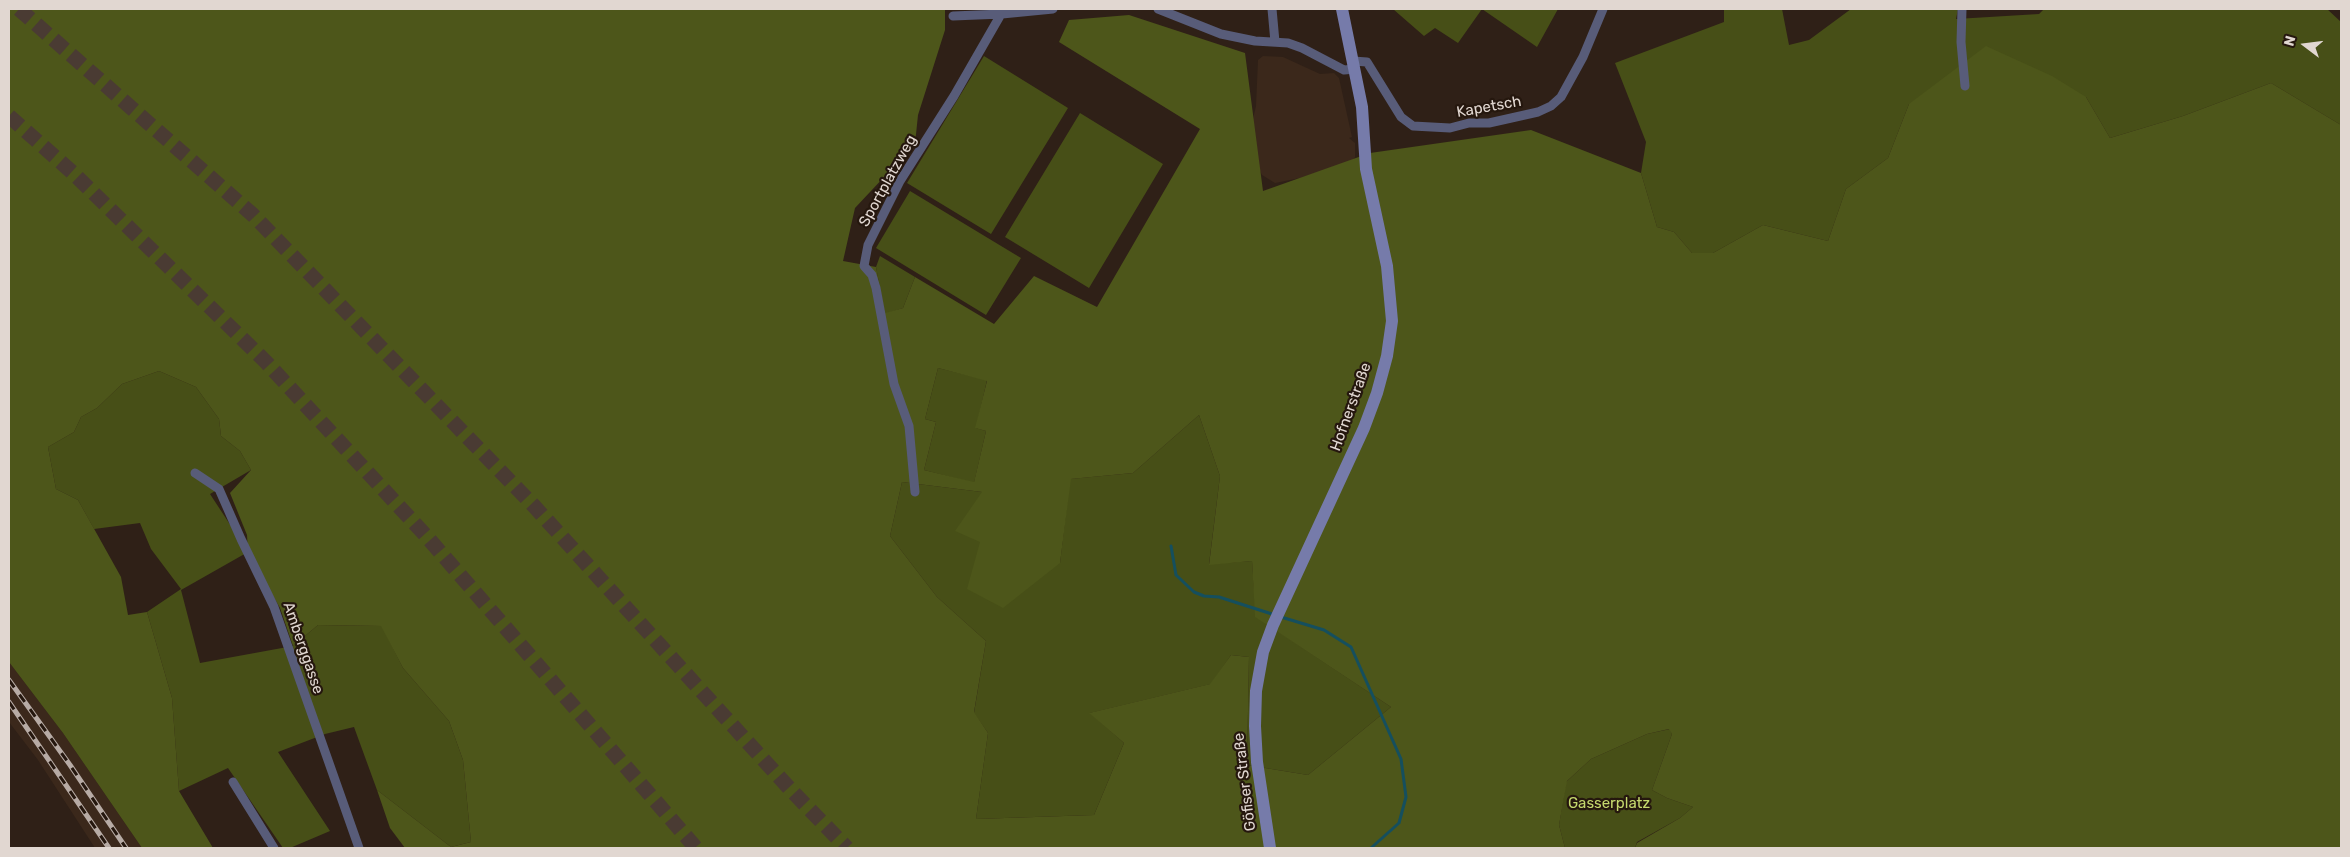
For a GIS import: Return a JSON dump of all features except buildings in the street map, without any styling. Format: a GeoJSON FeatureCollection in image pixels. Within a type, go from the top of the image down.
{"type":"FeatureCollection","features":[{"type":"Feature","properties":{"kind":"main road","name":"Hofnerstraße"},"geometry":{"type":"LineString","coordinates":[[1273,625],[1364,428],[1377,393],[1387,356],[1392,321],[1390,289],[1370,186],[1372,152],[1365,131],[1342,9]]}},
{"type":"Feature","properties":{"kind":"main road","name":"Göfiser Straße"},"geometry":{"type":"LineString","coordinates":[[1270,848],[1257,762],[1255,726],[1256,691],[1263,652],[1273,625]]}},
{"type":"Feature","properties":{"kind":"street"},"geometry":{"type":"LineString","coordinates":[[953,16],[1053,9]]}},
{"type":"Feature","properties":{"kind":"street"},"geometry":{"type":"LineString","coordinates":[[1158,9],[1221,34],[1302,48],[1344,70],[1354,65]]}},
{"type":"Feature","properties":{"kind":"street"},"geometry":{"type":"LineString","coordinates":[[1272,9],[1275,42]]}},
{"type":"Feature","properties":{"kind":"street","name":"Kapetsch"},"geometry":{"type":"LineString","coordinates":[[1354,65],[1366,62],[1401,117],[1414,126],[1450,128],[1469,124],[1489,123],[1538,112],[1551,106],[1561,97],[1583,57],[1603,9]]}},
{"type":"Feature","properties":{"kind":"street"},"geometry":{"type":"LineString","coordinates":[[1962,9],[1961,42],[1965,86]]}},
{"type":"Feature","properties":{"kind":"street","name":"Sportplatzweg"},"geometry":{"type":"LineString","coordinates":[[915,492],[909,426],[894,384],[874,281],[872,275],[864,266],[868,246],[900,181],[1003,11]]}},
{"type":"Feature","properties":{"kind":"street","name":"Amberggasse"},"geometry":{"type":"LineString","coordinates":[[195,473],[220,489],[241,539],[274,607],[359,848]]}},
{"type":"Feature","properties":{"kind":"street"},"geometry":{"type":"LineString","coordinates":[[233,782],[274,848]]}},
{"type":"Feature","properties":{"kind":"shaded area"},"geometry":{"type":"Polygon","coordinates":[[[1263,56],[1283,57],[1320,74],[1334,73],[1339,78],[1352,137],[1349,138],[1355,143],[1355,157],[1352,162],[1300,178],[1275,183],[1262,175],[1252,156],[1249,136],[1256,106],[1258,60],[1263,56]]]}},
{"type":"Feature","properties":{"kind":"shaded area"},"geometry":{"type":"Polygon","coordinates":[[[9,662],[63,733],[142,848],[95,848],[38,760],[9,722],[9,662]]]}},
{"type":"Feature","properties":{"kind":"green space"},"geometry":{"type":"Polygon","coordinates":[[[9,9],[945,9],[945,30],[918,115],[915,144],[855,208],[843,261],[876,267],[885,313],[903,308],[915,277],[994,324],[1034,276],[1097,307],[1200,129],[1059,42],[1069,20],[1129,15],[1245,53],[1263,191],[1370,153],[1531,130],[1641,173],[1657,227],[1674,232],[1692,253],[1713,253],[1763,225],[1828,241],[1846,189],[1888,158],[1909,104],[1986,46],[2052,76],[2086,97],[2110,138],[2183,116],[2271,83],[2341,125],[2341,848],[1635,848],[1637,843],[1680,818],[1693,807],[1667,798],[1652,790],[1672,734],[1669,729],[1647,734],[1591,759],[1567,781],[1559,825],[1565,848],[405,848],[390,828],[377,790],[451,847],[471,842],[463,760],[449,721],[403,668],[381,626],[318,625],[293,646],[280,608],[248,552],[247,535],[230,493],[251,470],[240,451],[221,436],[219,419],[196,387],[159,371],[122,384],[97,408],[81,417],[74,432],[48,447],[56,489],[78,500],[121,577],[128,615],[147,612],[172,698],[179,791],[213,848],[142,848],[63,733],[9,662],[9,9]],[[938,368],[925,419],[936,422],[924,470],[974,482],[986,431],[975,428],[987,381],[938,368]],[[1199,415],[1133,473],[1071,479],[1060,563],[1003,608],[967,589],[980,542],[955,531],[982,492],[902,482],[890,536],[937,597],[986,641],[974,712],[988,733],[976,819],[1094,815],[1124,743],[1089,713],[1210,684],[1231,655],[1249,657],[1247,765],[1308,775],[1391,707],[1255,617],[1252,561],[1209,565],[1220,476],[1199,415]]]}},
{"type":"Feature","properties":{"kind":"green space"},"geometry":{"type":"Polygon","coordinates":[[[1393,9],[1482,9],[1458,43],[1435,28],[1424,36],[1393,9]]]}},
{"type":"Feature","properties":{"kind":"green space"},"geometry":{"type":"Polygon","coordinates":[[[1482,9],[1558,9],[1537,47],[1482,9]]]}},
{"type":"Feature","properties":{"kind":"green space"},"geometry":{"type":"Polygon","coordinates":[[[1724,9],[1782,9],[1789,45],[1809,40],[1851,9],[1958,9],[1956,19],[2039,14],[2044,9],[2327,9],[2341,22],[2341,125],[2271,83],[2183,116],[2110,138],[2086,97],[1909,104],[1888,158],[1846,189],[1828,241],[1763,225],[1713,253],[1692,253],[1674,232],[1657,227],[1641,173],[1646,142],[1615,63],[1724,22],[1724,9]]]}},
{"type":"Feature","properties":{"kind":"green space"},"geometry":{"type":"Polygon","coordinates":[[[984,56],[1068,108],[991,234],[907,183],[984,56]]]}},
{"type":"Feature","properties":{"kind":"green space"},"geometry":{"type":"Polygon","coordinates":[[[1080,113],[1163,164],[1089,288],[1005,237],[1080,113]]]}},
{"type":"Feature","properties":{"kind":"green space"},"geometry":{"type":"Polygon","coordinates":[[[910,191],[1021,258],[986,315],[876,248],[910,191]]]}},
{"type":"Feature","properties":{"kind":"green space"},"geometry":{"type":"Polygon","coordinates":[[[880,256],[915,277],[903,308],[885,314],[876,267],[880,256]]]}},
{"type":"Feature","properties":{"kind":"green space"},"geometry":{"type":"Polygon","coordinates":[[[938,368],[987,380],[976,428],[986,431],[974,483],[924,470],[936,422],[925,419],[938,368]]]}},
{"type":"Feature","properties":{"kind":"green space"},"geometry":{"type":"Polygon","coordinates":[[[159,371],[196,387],[219,419],[221,436],[240,451],[251,470],[210,494],[248,552],[181,590],[200,663],[293,646],[318,625],[382,626],[403,668],[449,721],[463,760],[471,842],[451,847],[377,790],[354,727],[325,734],[278,752],[330,831],[290,848],[283,848],[228,768],[179,791],[172,698],[147,612],[181,589],[151,549],[140,523],[94,529],[78,500],[56,489],[48,447],[74,432],[81,417],[97,408],[122,384],[159,371]]]}},
{"type":"Feature","properties":{"kind":"green space"},"geometry":{"type":"Polygon","coordinates":[[[1199,415],[1220,476],[1209,564],[1252,561],[1256,617],[1391,707],[1308,775],[1247,765],[1249,657],[1231,655],[1211,684],[1090,713],[1124,743],[1094,815],[976,819],[988,733],[974,713],[986,641],[937,597],[890,536],[902,482],[982,492],[1060,563],[1070,479],[1133,473],[1199,415]]]}},
{"type":"Feature","properties":{"kind":"green space","name":"Gasserplatz"},"geometry":{"type":"Polygon","coordinates":[[[1670,729],[1672,734],[1652,790],[1667,798],[1693,807],[1680,818],[1637,842],[1635,848],[1565,848],[1559,825],[1566,782],[1591,759],[1647,734],[1670,729]]]}},
{"type":"Feature","properties":{"kind":"waterway"},"geometry":{"type":"LineString","coordinates":[[1171,546],[1176,575],[1194,592],[1204,596],[1219,597],[1275,615]]}},
{"type":"Feature","properties":{"kind":"waterway"},"geometry":{"type":"LineString","coordinates":[[1281,617],[1324,630],[1351,647],[1401,759],[1406,797],[1399,823],[1371,848]]}},
{"type":"Feature","properties":{"kind":"tunnel"},"geometry":{"type":"LineString","coordinates":[[19,9],[253,215],[534,506],[790,789],[847,848]]}},
{"type":"Feature","properties":{"kind":"tunnel"},"geometry":{"type":"LineString","coordinates":[[9,116],[73,173],[266,362],[428,538],[696,848]]}},
{"type":"Feature","properties":{"kind":"railway"},"geometry":{"type":"LineString","coordinates":[[9,680],[126,848]]}},
{"type":"Feature","properties":{"kind":"railway"},"geometry":{"type":"LineString","coordinates":[[9,702],[109,848]]}}]}
